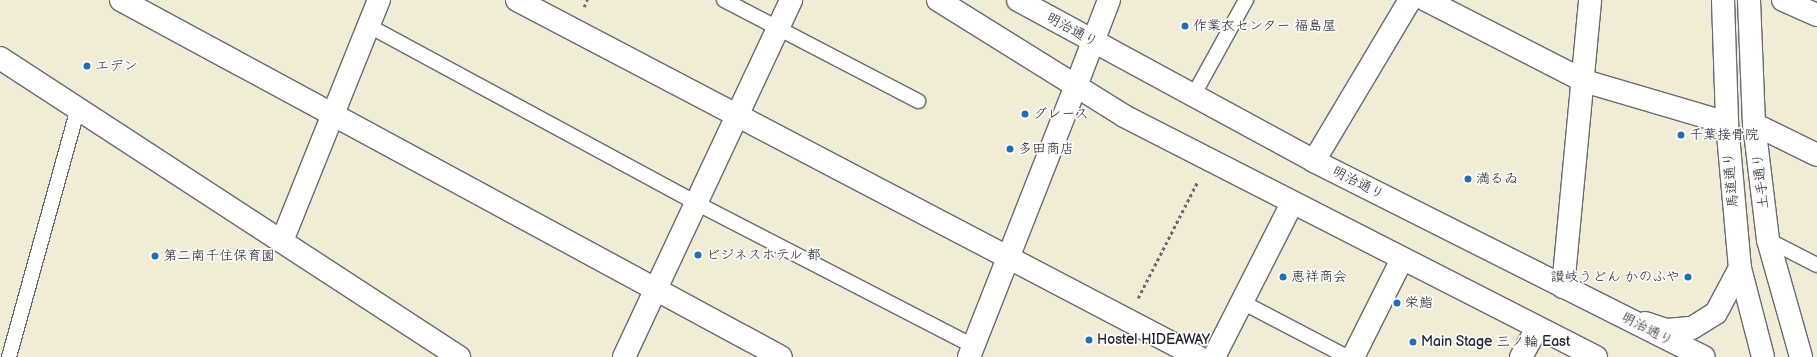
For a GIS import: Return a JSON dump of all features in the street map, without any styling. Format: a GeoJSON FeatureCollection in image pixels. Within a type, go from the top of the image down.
{"type":"FeatureCollection","features":[{"type":"Feature","properties":{"kind":"street"},"geometry":{"type":"LineString","coordinates":[[121,0],[781,357]]}},
{"type":"Feature","properties":{"kind":"street"},"geometry":{"type":"LineString","coordinates":[[282,241],[379,0]]}},
{"type":"Feature","properties":{"kind":"street"},"geometry":{"type":"LineString","coordinates":[[517,0],[1009,256],[1198,357]]}},
{"type":"Feature","properties":{"kind":"street"},"geometry":{"type":"LineString","coordinates":[[624,357],[791,0]]}},
{"type":"Feature","properties":{"kind":"street"},"geometry":{"type":"LineString","coordinates":[[938,0],[1124,116],[1592,356]]}},
{"type":"Feature","properties":{"kind":"street","name":"明治通り"},"geometry":{"type":"LineString","coordinates":[[1018,0],[1092,42],[1314,161],[1702,357]]}},
{"type":"Feature","properties":{"kind":"street"},"geometry":{"type":"LineString","coordinates":[[971,352],[1109,0]]}},
{"type":"Feature","properties":{"kind":"street"},"geometry":{"type":"LineString","coordinates":[[1314,161],[1410,0]]}},
{"type":"Feature","properties":{"kind":"street"},"geometry":{"type":"LineString","coordinates":[[1426,0],[1584,81],[1727,123]]}},
{"type":"Feature","properties":{"kind":"street"},"geometry":{"type":"LineString","coordinates":[[1563,287],[1584,81],[1590,0]]}},
{"type":"Feature","properties":{"kind":"street","name":"馬道通り"},"geometry":{"type":"LineString","coordinates":[[1722,0],[1727,123],[1740,268],[1762,357]]}},
{"type":"Feature","properties":{"kind":"street","name":"土手通り"},"geometry":{"type":"LineString","coordinates":[[1749,0],[1754,124],[1768,240],[1801,357]]}},
{"type":"Feature","properties":{"kind":"street"},"geometry":{"type":"LineString","coordinates":[[1783,0],[1817,15]]}},
{"type":"Feature","properties":{"kind":"street"},"geometry":{"type":"LineString","coordinates":[[0,58],[459,357]]}},
{"type":"Feature","properties":{"kind":"street"},"geometry":{"type":"LineString","coordinates":[[1754,124],[1817,155]]}},
{"type":"Feature","properties":{"kind":"street"},"geometry":{"type":"LineString","coordinates":[[1214,357],[1292,203]]}},
{"type":"Feature","properties":{"kind":"street"},"geometry":{"type":"LineString","coordinates":[[1768,240],[1790,357]]}},
{"type":"Feature","properties":{"kind":"street"},"geometry":{"type":"LineString","coordinates":[[1353,357],[1402,259]]}},
{"type":"Feature","properties":{"kind":"street"},"geometry":{"type":"LineString","coordinates":[[1621,316],[1667,330],[1692,328],[1716,314],[1740,268]]}},
{"type":"Feature","properties":{"kind":"street"},"geometry":{"type":"LineString","coordinates":[[1521,357],[1537,328]]}},
{"type":"Feature","properties":{"kind":"lane"},"geometry":{"type":"LineString","coordinates":[[724,0],[778,30],[918,101]]}},
{"type":"Feature","properties":{"kind":"lane"},"geometry":{"type":"LineString","coordinates":[[1193,96],[1246,0]]}},
{"type":"Feature","properties":{"kind":"lane"},"geometry":{"type":"LineString","coordinates":[[369,26],[971,352]]}},
{"type":"Feature","properties":{"kind":"lane"},"geometry":{"type":"LineString","coordinates":[[9,357],[78,109]]}},
{"type":"Feature","properties":{"kind":"lane"},"geometry":{"type":"LineString","coordinates":[[1768,240],[1817,265]]}},
{"type":"Feature","properties":{"kind":"lane"},"geometry":{"type":"LineString","coordinates":[[1242,302],[1347,357]]}},
{"type":"Feature","properties":{"kind":"path"},"geometry":{"type":"LineString","coordinates":[[1127,319],[1198,181]]}},
{"type":"Feature","properties":{"kind":"place","name":"作業衣センター 福島屋"},"geometry":{"type":"Point","coordinates":[1185,26]}},
{"type":"Feature","properties":{"kind":"place","name":"エデン"},"geometry":{"type":"Point","coordinates":[87,66]}},
{"type":"Feature","properties":{"kind":"place","name":"グレース"},"geometry":{"type":"Point","coordinates":[1025,114]}},
{"type":"Feature","properties":{"kind":"place","name":"千葉接骨院"},"geometry":{"type":"Point","coordinates":[1681,135]}},
{"type":"Feature","properties":{"kind":"place","name":"多田商店"},"geometry":{"type":"Point","coordinates":[1010,149]}},
{"type":"Feature","properties":{"kind":"place","name":"満るゐ"},"geometry":{"type":"Point","coordinates":[1468,179]}},
{"type":"Feature","properties":{"kind":"place","name":"ビジネスホテル 都"},"geometry":{"type":"Point","coordinates":[698,255]}},
{"type":"Feature","properties":{"kind":"place","name":"第二南千住保育園"},"geometry":{"type":"Point","coordinates":[155,256]}},
{"type":"Feature","properties":{"kind":"place","name":"恵祥商会"},"geometry":{"type":"Point","coordinates":[1283,277]}},
{"type":"Feature","properties":{"kind":"place","name":"讃岐うどん かのふや"},"geometry":{"type":"Point","coordinates":[1688,277]}},
{"type":"Feature","properties":{"kind":"place","name":"栄鮨"},"geometry":{"type":"Point","coordinates":[1397,303]}},
{"type":"Feature","properties":{"kind":"place","name":"Hostel HIDEAWAY"},"geometry":{"type":"Point","coordinates":[1089,340]}},
{"type":"Feature","properties":{"kind":"place","name":"Main Stage 三ノ輪 East"},"geometry":{"type":"Point","coordinates":[1413,342]}}]}
